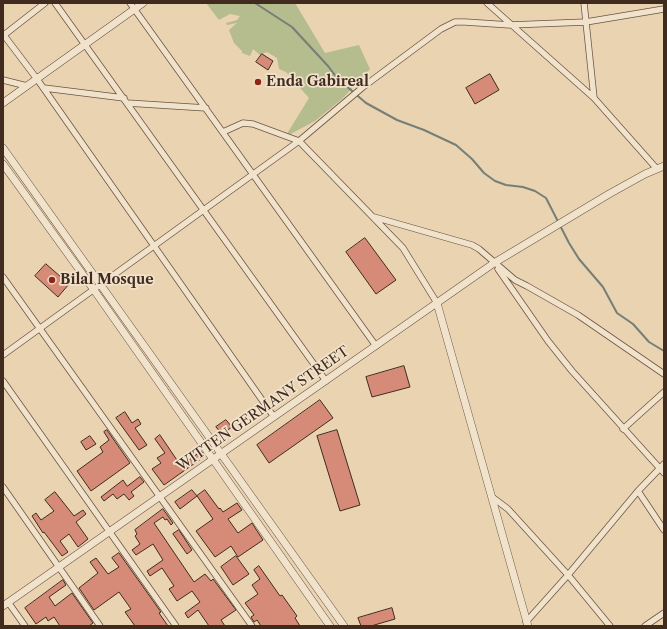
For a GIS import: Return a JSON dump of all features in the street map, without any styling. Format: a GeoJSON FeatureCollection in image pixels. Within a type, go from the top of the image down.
{"type":"FeatureCollection","features":[{"type":"Feature","properties":{"kind":"street"},"geometry":{"type":"LineString","coordinates":[[45,3],[4,34],[38,79],[274,417]]}},
{"type":"Feature","properties":{"kind":"street"},"geometry":{"type":"LineString","coordinates":[[55,3],[326,381]]}},
{"type":"Feature","properties":{"kind":"street"},"geometry":{"type":"LineString","coordinates":[[3,103],[85,44],[132,6],[143,3]]}},
{"type":"Feature","properties":{"kind":"street"},"geometry":{"type":"LineString","coordinates":[[487,3],[594,98],[657,169]]}},
{"type":"Feature","properties":{"kind":"street"},"geometry":{"type":"LineString","coordinates":[[584,3],[594,98]]}},
{"type":"Feature","properties":{"kind":"street"},"geometry":{"type":"LineString","coordinates":[[132,6],[376,346]]}},
{"type":"Feature","properties":{"kind":"street"},"geometry":{"type":"LineString","coordinates":[[3,354],[299,142],[346,100],[441,29],[455,22],[510,25],[586,22],[664,9]]}},
{"type":"Feature","properties":{"kind":"street"},"geometry":{"type":"LineString","coordinates":[[3,80],[27,86]]}},
{"type":"Feature","properties":{"kind":"street"},"geometry":{"type":"LineString","coordinates":[[44,88],[126,100],[206,108]]}},
{"type":"Feature","properties":{"kind":"street"},"geometry":{"type":"LineString","coordinates":[[223,132],[247,123],[299,142],[403,248],[437,304],[527,624]]}},
{"type":"Feature","properties":{"kind":"street"},"geometry":{"type":"LineString","coordinates":[[3,148],[344,626]]}},
{"type":"Feature","properties":{"kind":"street"},"geometry":{"type":"LineString","coordinates":[[3,164],[94,290],[330,626]]}},
{"type":"Feature","properties":{"kind":"street","name":"WITTEN GERMANY STREET"},"geometry":{"type":"LineString","coordinates":[[6,604],[494,263],[629,182],[664,166]]}},
{"type":"Feature","properties":{"kind":"street"},"geometry":{"type":"LineString","coordinates":[[35,208],[42,203]]}},
{"type":"Feature","properties":{"kind":"street"},"geometry":{"type":"LineString","coordinates":[[374,217],[472,245],[479,249],[515,280],[578,315],[664,374]]}},
{"type":"Feature","properties":{"kind":"street"},"geometry":{"type":"LineString","coordinates":[[494,263],[548,341],[572,371],[623,429],[663,469],[638,491],[527,624]]}},
{"type":"Feature","properties":{"kind":"street"},"geometry":{"type":"LineString","coordinates":[[3,277],[252,626]]}},
{"type":"Feature","properties":{"kind":"street"},"geometry":{"type":"LineString","coordinates":[[3,381],[176,626]]}},
{"type":"Feature","properties":{"kind":"street"},"geometry":{"type":"LineString","coordinates":[[623,429],[664,392]]}},
{"type":"Feature","properties":{"kind":"street"},"geometry":{"type":"LineString","coordinates":[[3,487],[100,626]]}},
{"type":"Feature","properties":{"kind":"street"},"geometry":{"type":"LineString","coordinates":[[638,491],[664,530]]}},
{"type":"Feature","properties":{"kind":"street"},"geometry":{"type":"LineString","coordinates":[[492,497],[508,510],[568,575],[610,626]]}},
{"type":"Feature","properties":{"kind":"street"},"geometry":{"type":"LineString","coordinates":[[303,587],[312,582]]}},
{"type":"Feature","properties":{"kind":"street"},"geometry":{"type":"LineString","coordinates":[[6,604],[25,626]]}},
{"type":"Feature","properties":{"kind":"street"},"geometry":{"type":"LineString","coordinates":[[645,626],[664,613]]}},
{"type":"Feature","properties":{"kind":"green space"},"geometry":{"type":"Polygon","coordinates":[[[206,3],[295,3],[325,53],[359,45],[370,69],[342,99],[315,121],[285,137],[309,98],[286,72],[279,69],[277,58],[267,52],[260,55],[253,49],[250,56],[242,53],[242,51],[234,43],[229,30],[237,23],[227,25],[226,23],[237,20],[240,16],[230,14],[219,20],[206,3]]]}},
{"type":"Feature","properties":{"kind":"building"},"geometry":{"type":"Polygon","coordinates":[[[262,54],[273,61],[268,70],[256,62],[262,54]]]}},
{"type":"Feature","properties":{"kind":"building"},"geometry":{"type":"Polygon","coordinates":[[[490,74],[499,90],[475,104],[466,88],[490,74]]]}},
{"type":"Feature","properties":{"kind":"building"},"geometry":{"type":"Polygon","coordinates":[[[365,238],[396,280],[376,294],[346,252],[365,238]]]}},
{"type":"Feature","properties":{"kind":"building","name":"Bilal Mosque"},"geometry":{"type":"Polygon","coordinates":[[[46,264],[69,284],[58,297],[35,276],[46,264]]]}},
{"type":"Feature","properties":{"kind":"building"},"geometry":{"type":"Polygon","coordinates":[[[404,366],[410,387],[372,397],[366,377],[404,366]]]}},
{"type":"Feature","properties":{"kind":"building"},"geometry":{"type":"Polygon","coordinates":[[[320,400],[333,418],[269,463],[257,445],[320,400]]]}},
{"type":"Feature","properties":{"kind":"building"},"geometry":{"type":"Polygon","coordinates":[[[125,412],[132,423],[138,419],[141,424],[135,428],[147,445],[139,450],[116,418],[125,412]]]}},
{"type":"Feature","properties":{"kind":"building"},"geometry":{"type":"Polygon","coordinates":[[[226,420],[232,427],[222,434],[216,427],[226,420]]]}},
{"type":"Feature","properties":{"kind":"building"},"geometry":{"type":"Polygon","coordinates":[[[107,430],[130,463],[91,491],[77,471],[103,452],[100,447],[109,440],[104,432],[107,430]]]}},
{"type":"Feature","properties":{"kind":"building"},"geometry":{"type":"Polygon","coordinates":[[[337,430],[360,505],[340,511],[317,436],[337,430]]]}},
{"type":"Feature","properties":{"kind":"building"},"geometry":{"type":"Polygon","coordinates":[[[160,435],[181,466],[201,451],[205,456],[164,485],[152,469],[161,463],[157,458],[165,453],[155,439],[160,435]]]}},
{"type":"Feature","properties":{"kind":"building"},"geometry":{"type":"Polygon","coordinates":[[[90,436],[96,444],[86,450],[81,442],[90,436]]]}},
{"type":"Feature","properties":{"kind":"building"},"geometry":{"type":"Polygon","coordinates":[[[140,477],[144,482],[131,492],[134,496],[129,500],[124,494],[117,499],[113,494],[104,501],[101,497],[123,480],[127,486],[140,477]]]}},
{"type":"Feature","properties":{"kind":"building"},"geometry":{"type":"Polygon","coordinates":[[[192,490],[197,496],[180,509],[175,502],[192,490]]]}},
{"type":"Feature","properties":{"kind":"building"},"geometry":{"type":"Polygon","coordinates":[[[205,490],[223,512],[237,503],[242,510],[228,519],[238,533],[252,523],[263,540],[238,557],[231,546],[215,557],[196,531],[213,519],[197,496],[205,490]]]}},
{"type":"Feature","properties":{"kind":"building"},"geometry":{"type":"Polygon","coordinates":[[[55,492],[74,516],[83,510],[86,514],[76,522],[88,539],[78,547],[69,534],[60,541],[68,552],[62,556],[44,532],[43,533],[32,516],[36,513],[41,520],[54,511],[45,500],[55,492]]]}},
{"type":"Feature","properties":{"kind":"building"},"geometry":{"type":"Polygon","coordinates":[[[163,509],[173,523],[171,525],[167,519],[165,520],[163,517],[154,523],[194,582],[205,574],[211,581],[213,579],[236,610],[221,620],[225,626],[209,626],[198,610],[188,618],[185,613],[200,602],[192,591],[177,601],[169,589],[174,586],[162,568],[150,576],[147,571],[163,560],[153,544],[136,555],[132,550],[140,544],[135,536],[137,534],[135,530],[163,509]]]}},
{"type":"Feature","properties":{"kind":"building"},"geometry":{"type":"Polygon","coordinates":[[[179,530],[192,550],[187,554],[173,534],[179,530]]]}},
{"type":"Feature","properties":{"kind":"building"},"geometry":{"type":"Polygon","coordinates":[[[119,553],[161,612],[159,613],[168,626],[135,626],[125,612],[131,609],[119,592],[94,610],[79,588],[98,573],[90,562],[96,558],[108,574],[119,567],[112,558],[119,553]]]}},
{"type":"Feature","properties":{"kind":"building"},"geometry":{"type":"Polygon","coordinates":[[[236,556],[249,574],[233,585],[221,567],[236,556]]]}},
{"type":"Feature","properties":{"kind":"building"},"geometry":{"type":"Polygon","coordinates":[[[259,566],[280,596],[282,595],[297,616],[295,618],[300,626],[261,626],[257,620],[254,622],[251,617],[254,615],[245,603],[258,594],[252,585],[260,579],[254,570],[259,566]]]}},
{"type":"Feature","properties":{"kind":"building"},"geometry":{"type":"Polygon","coordinates":[[[63,580],[66,585],[49,597],[55,606],[72,593],[93,623],[89,626],[60,626],[54,617],[48,621],[46,617],[36,624],[25,608],[63,580]]]}},
{"type":"Feature","properties":{"kind":"building"},"geometry":{"type":"Polygon","coordinates":[[[392,608],[395,619],[371,626],[361,626],[358,618],[392,608]]]}},
{"type":"Feature","properties":{"kind":"waterway"},"geometry":{"type":"LineString","coordinates":[[255,3],[292,27],[337,78],[366,103],[397,120],[424,130],[456,145],[472,159],[484,173],[495,181],[506,185],[523,187],[535,191],[546,198],[569,243],[579,259],[603,287],[617,313],[633,324],[649,342],[664,351]]}},
{"type":"Feature","properties":{"kind":"place","name":"Enda Gabireal"},"geometry":{"type":"Point","coordinates":[258,82]}},
{"type":"Feature","properties":{"kind":"place","name":"Bilal Mosque"},"geometry":{"type":"Point","coordinates":[52,280]}}]}
